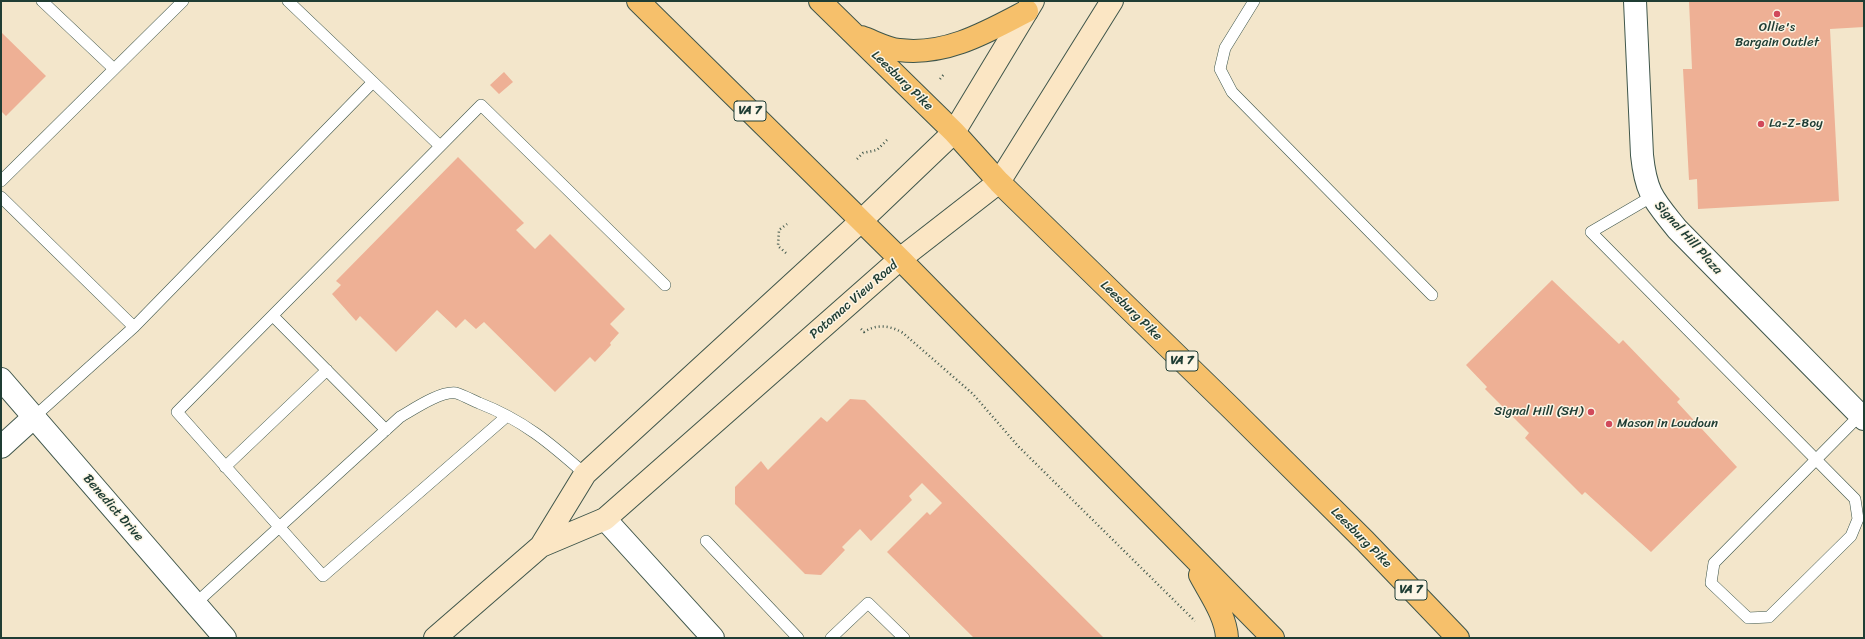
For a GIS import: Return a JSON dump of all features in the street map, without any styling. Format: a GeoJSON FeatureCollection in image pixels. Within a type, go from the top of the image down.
{"type":"FeatureCollection","features":[{"type":"Feature","properties":{"kind":"highway","name":"VA 7"},"geometry":{"type":"LineString","coordinates":[[638,1],[900,259],[1273,638]]}},
{"type":"Feature","properties":{"kind":"highway","name":"Leesburg Pike"},"geometry":{"type":"LineString","coordinates":[[820,1],[954,132],[999,182],[1365,541],[1458,638]]}},
{"type":"Feature","properties":{"kind":"highway"},"geometry":{"type":"LineString","coordinates":[[855,35],[898,50],[938,50],[978,37],[1030,6]]}},
{"type":"Feature","properties":{"kind":"highway"},"geometry":{"type":"LineString","coordinates":[[1189,554],[1221,615],[1227,630],[1227,638]]}},
{"type":"Feature","properties":{"kind":"main road","name":"Potomac View Road"},"geometry":{"type":"LineString","coordinates":[[435,638],[541,546],[605,518],[900,259],[999,182],[1112,1]]}},
{"type":"Feature","properties":{"kind":"main road","name":"Potomac View Road"},"geometry":{"type":"LineString","coordinates":[[541,546],[585,474],[862,221],[954,132],[1030,6]]}},
{"type":"Feature","properties":{"kind":"street","name":"Signal Hill Plaza"},"geometry":{"type":"LineString","coordinates":[[1635,1],[1642,155],[1644,178],[1652,197],[1677,229],[1862,417]]}},
{"type":"Feature","properties":{"kind":"street","name":"Benedict Drive"},"geometry":{"type":"LineString","coordinates":[[1,379],[225,638]]}},
{"type":"Feature","properties":{"kind":"street"},"geometry":{"type":"LineString","coordinates":[[1,447],[34,417]]}},
{"type":"Feature","properties":{"kind":"street"},"geometry":{"type":"LineString","coordinates":[[605,518],[713,638]]}},
{"type":"Feature","properties":{"kind":"lane"},"geometry":{"type":"LineString","coordinates":[[42,1],[114,69]]}},
{"type":"Feature","properties":{"kind":"lane"},"geometry":{"type":"LineString","coordinates":[[1,181],[183,1]]}},
{"type":"Feature","properties":{"kind":"lane"},"geometry":{"type":"LineString","coordinates":[[288,1],[440,146]]}},
{"type":"Feature","properties":{"kind":"lane"},"geometry":{"type":"LineString","coordinates":[[1254,1],[1225,48],[1220,69],[1232,92],[1432,295]]}},
{"type":"Feature","properties":{"kind":"lane"},"geometry":{"type":"LineString","coordinates":[[34,417],[134,327],[373,82]]}},
{"type":"Feature","properties":{"kind":"lane"},"geometry":{"type":"LineString","coordinates":[[507,416],[322,576],[278,528],[178,412],[481,105],[666,285]]}},
{"type":"Feature","properties":{"kind":"lane"},"geometry":{"type":"LineString","coordinates":[[1,197],[134,327]]}},
{"type":"Feature","properties":{"kind":"lane"},"geometry":{"type":"LineString","coordinates":[[1652,197],[1591,232],[1815,459],[1855,499],[1858,519],[1851,536],[1769,617],[1748,618],[1711,583],[1714,563],[1815,459],[1862,417]]}},
{"type":"Feature","properties":{"kind":"lane"},"geometry":{"type":"LineString","coordinates":[[273,316],[386,430]]}},
{"type":"Feature","properties":{"kind":"lane"},"geometry":{"type":"LineString","coordinates":[[225,467],[328,370]]}},
{"type":"Feature","properties":{"kind":"lane"},"geometry":{"type":"LineString","coordinates":[[196,603],[400,417],[430,399],[455,393],[523,423],[550,443],[585,474]]}},
{"type":"Feature","properties":{"kind":"lane"},"geometry":{"type":"LineString","coordinates":[[706,541],[798,638]]}},
{"type":"Feature","properties":{"kind":"lane"},"geometry":{"type":"LineString","coordinates":[[831,638],[868,603],[904,638]]}},
{"type":"Feature","properties":{"kind":"path"},"geometry":{"type":"LineString","coordinates":[[857,159],[863,153],[877,150],[887,140]]}},
{"type":"Feature","properties":{"kind":"path"},"geometry":{"type":"LineString","coordinates":[[786,253],[778,246],[779,230],[787,224]]}},
{"type":"Feature","properties":{"kind":"path"},"geometry":{"type":"LineString","coordinates":[[860,328],[864,332],[869,328],[878,326],[896,328],[973,394],[1018,446],[1196,622]]}},
{"type":"Feature","properties":{"kind":"building","name":"La-Z-Boy"},"geometry":{"type":"Polygon","coordinates":[[[1689,1],[1864,1],[1864,27],[1830,29],[1839,201],[1698,209],[1697,179],[1689,180],[1683,69],[1692,69],[1689,1]]]}},
{"type":"Feature","properties":{"kind":"building"},"geometry":{"type":"Polygon","coordinates":[[[1,32],[46,76],[6,116],[1,111],[1,32]]]}},
{"type":"Feature","properties":{"kind":"building"},"geometry":{"type":"Polygon","coordinates":[[[504,72],[513,82],[499,94],[490,85],[504,72]]]}},
{"type":"Feature","properties":{"kind":"building"},"geometry":{"type":"Polygon","coordinates":[[[458,157],[524,223],[516,230],[535,249],[550,234],[625,309],[610,324],[619,333],[610,343],[611,345],[595,362],[590,357],[555,392],[484,322],[476,329],[465,319],[456,328],[437,310],[396,352],[360,316],[356,321],[332,294],[341,285],[336,281],[458,157]]]}},
{"type":"Feature","properties":{"kind":"building"},"geometry":{"type":"Polygon","coordinates":[[[1552,280],[1619,344],[1623,340],[1680,399],[1677,402],[1737,467],[1651,552],[1585,492],[1582,495],[1525,438],[1529,433],[1485,389],[1487,387],[1466,365],[1552,280]]]}},
{"type":"Feature","properties":{"kind":"building"},"geometry":{"type":"Polygon","coordinates":[[[850,399],[865,400],[1104,638],[974,638],[887,552],[927,512],[930,515],[942,503],[922,483],[909,496],[912,500],[871,541],[860,529],[842,547],[845,550],[821,575],[805,574],[735,504],[735,487],[761,461],[768,470],[821,417],[827,422],[850,399]]]}},
{"type":"Feature","properties":{"kind":"place","name":"Ollie's Bargain Outlet"},"geometry":{"type":"Point","coordinates":[1777,14]}},
{"type":"Feature","properties":{"kind":"place","name":"La-Z-Boy"},"geometry":{"type":"Point","coordinates":[1761,124]}},
{"type":"Feature","properties":{"kind":"place","name":"Signal Hill (SH)"},"geometry":{"type":"Point","coordinates":[1591,412]}},
{"type":"Feature","properties":{"kind":"place","name":"Mason in Loudoun"},"geometry":{"type":"Point","coordinates":[1609,424]}}]}
